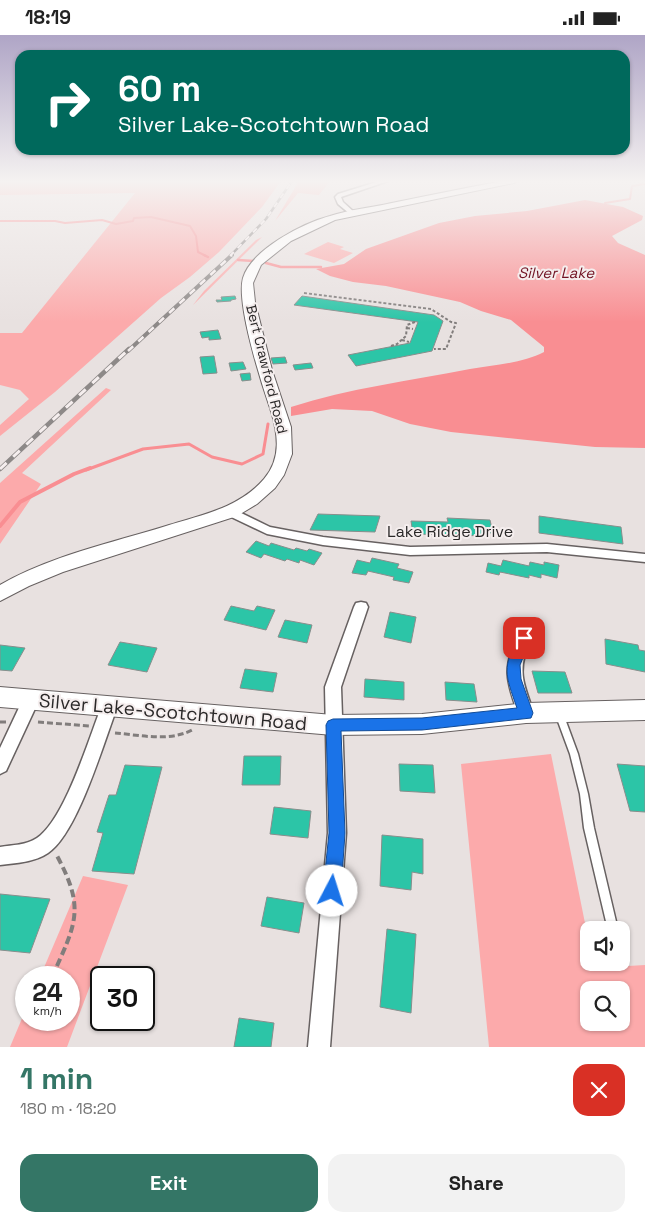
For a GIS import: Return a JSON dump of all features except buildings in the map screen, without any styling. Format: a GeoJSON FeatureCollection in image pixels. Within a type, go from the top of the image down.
{"type":"FeatureCollection","features":[{"type":"Feature","properties":{"kind":"street","name":"Bert Crawford Road"},"geometry":{"type":"LineString","coordinates":[[0,594],[22,581],[56,567],[231,512],[257,497],[271,482],[280,466],[285,443],[283,429],[248,301],[250,273],[256,263],[268,253],[308,228]]}},
{"type":"Feature","properties":{"kind":"street","name":"Lake Ridge Drive"},"geometry":{"type":"LineString","coordinates":[[231,512],[267,530],[323,541],[410,551],[547,548],[645,558]]}},
{"type":"Feature","properties":{"kind":"street"},"geometry":{"type":"LineString","coordinates":[[319,1047],[337,833],[333,687],[361,607]]}},
{"type":"Feature","properties":{"kind":"street"},"geometry":{"type":"LineString","coordinates":[[524,638],[513,665],[514,679],[526,713]]}},
{"type":"Feature","properties":{"kind":"street","name":"Silver Lake-Scotchtown Road"},"geometry":{"type":"LineString","coordinates":[[0,697],[333,725],[422,724],[526,713],[645,710]]}},
{"type":"Feature","properties":{"kind":"street"},"geometry":{"type":"LineString","coordinates":[[0,766],[31,700]]}},
{"type":"Feature","properties":{"kind":"street"},"geometry":{"type":"LineString","coordinates":[[0,855],[23,853],[41,847],[54,836],[69,812],[110,705]]}},
{"type":"Feature","properties":{"kind":"lane"},"geometry":{"type":"LineString","coordinates":[[559,713],[574,754],[584,794],[589,828],[611,921]]}},
{"type":"Feature","properties":{"kind":"path"},"geometry":{"type":"LineString","coordinates":[[304,293],[431,309],[451,322],[456,323],[446,349],[434,349]]}},
{"type":"Feature","properties":{"kind":"path"},"geometry":{"type":"LineString","coordinates":[[354,303],[356,299]]}},
{"type":"Feature","properties":{"kind":"path"},"geometry":{"type":"LineString","coordinates":[[439,318],[443,317]]}},
{"type":"Feature","properties":{"kind":"path"},"geometry":{"type":"LineString","coordinates":[[391,345],[397,344],[406,336],[406,325],[416,322]]}},
{"type":"Feature","properties":{"kind":"path"},"geometry":{"type":"LineString","coordinates":[[407,328],[413,329]]}},
{"type":"Feature","properties":{"kind":"path"},"geometry":{"type":"LineString","coordinates":[[402,340],[409,342]]}},
{"type":"Feature","properties":{"kind":"path"},"geometry":{"type":"LineString","coordinates":[[38,722],[92,727]]}},
{"type":"Feature","properties":{"kind":"path"},"geometry":{"type":"LineString","coordinates":[[110,742],[113,733],[170,737],[180,736],[195,728]]}},
{"type":"Feature","properties":{"kind":"path"},"geometry":{"type":"LineString","coordinates":[[49,857],[56,854],[62,847]]}},
{"type":"Feature","properties":{"kind":"path"},"geometry":{"type":"LineString","coordinates":[[56,854],[74,895],[75,911],[71,929],[56,966]]}},
{"type":"Feature","properties":{"kind":"shaded area"},"geometry":{"type":"Polygon","coordinates":[[[107,228],[242,228],[219,252],[190,277],[161,298],[55,392],[0,436],[0,425],[29,399],[20,390],[0,385],[0,333],[22,333],[107,228]]]}},
{"type":"Feature","properties":{"kind":"shaded area"},"geometry":{"type":"Polygon","coordinates":[[[262,237],[193,305],[204,291],[256,240],[262,237]]]}},
{"type":"Feature","properties":{"kind":"shaded area"},"geometry":{"type":"Polygon","coordinates":[[[328,242],[344,247],[340,249],[353,253],[334,263],[304,254],[328,242]]]}},
{"type":"Feature","properties":{"kind":"shaded area"},"geometry":{"type":"Polygon","coordinates":[[[106,388],[111,390],[22,473],[41,484],[0,544],[0,483],[106,388]]]}},
{"type":"Feature","properties":{"kind":"shaded area"},"geometry":{"type":"Polygon","coordinates":[[[551,754],[585,921],[580,921],[580,971],[630,971],[630,966],[645,965],[645,1047],[489,1047],[461,764],[551,754]]]}},
{"type":"Feature","properties":{"kind":"shaded area"},"geometry":{"type":"Polygon","coordinates":[[[83,876],[128,885],[98,966],[90,966],[90,986],[80,1012],[80,966],[45,966],[83,876]]]}},
{"type":"Feature","properties":{"kind":"shaded area"},"geometry":{"type":"Polygon","coordinates":[[[17,1031],[73,1031],[67,1047],[10,1047],[17,1031]]]}},
{"type":"Feature","properties":{"kind":"water","name":"Silver Lake"},"geometry":{"type":"Polygon","coordinates":[[[424,228],[627,228],[612,236],[618,243],[645,255],[645,448],[595,447],[451,432],[410,424],[372,411],[332,409],[291,416],[291,407],[313,400],[380,385],[508,363],[527,359],[544,352],[544,347],[511,320],[460,302],[386,286],[353,282],[330,276],[316,269],[344,264],[366,249],[424,228]]]}},
{"type":"Feature","properties":{"kind":"waterway"},"geometry":{"type":"LineString","coordinates":[[191,228],[196,236],[198,252],[208,257]]}},
{"type":"Feature","properties":{"kind":"waterway"},"geometry":{"type":"LineString","coordinates":[[238,260],[254,261]]}},
{"type":"Feature","properties":{"kind":"waterway"},"geometry":{"type":"LineString","coordinates":[[266,263],[281,267],[321,267]]}},
{"type":"Feature","properties":{"kind":"waterway"},"geometry":{"type":"LineString","coordinates":[[86,470],[143,449],[189,444],[212,457],[242,464],[263,454],[268,424]]}},
{"type":"Feature","properties":{"kind":"waterway"},"geometry":{"type":"LineString","coordinates":[[0,526],[20,502],[74,474],[90,468]]}},
{"type":"Feature","properties":{"kind":"railway"},"geometry":{"type":"LineString","coordinates":[[230,256],[257,228]]}},
{"type":"Feature","properties":{"kind":"railway"},"geometry":{"type":"LineString","coordinates":[[128,351],[232,255]]}},
{"type":"Feature","properties":{"kind":"railway"},"geometry":{"type":"LineString","coordinates":[[0,469],[129,349]]}},
{"type":"Feature","properties":{"kind":"route"},"geometry":{"type":"LineString","coordinates":[[332,891],[337,833],[333,725],[422,724],[526,713],[514,679],[513,665],[515,655],[524,638]]}}]}
